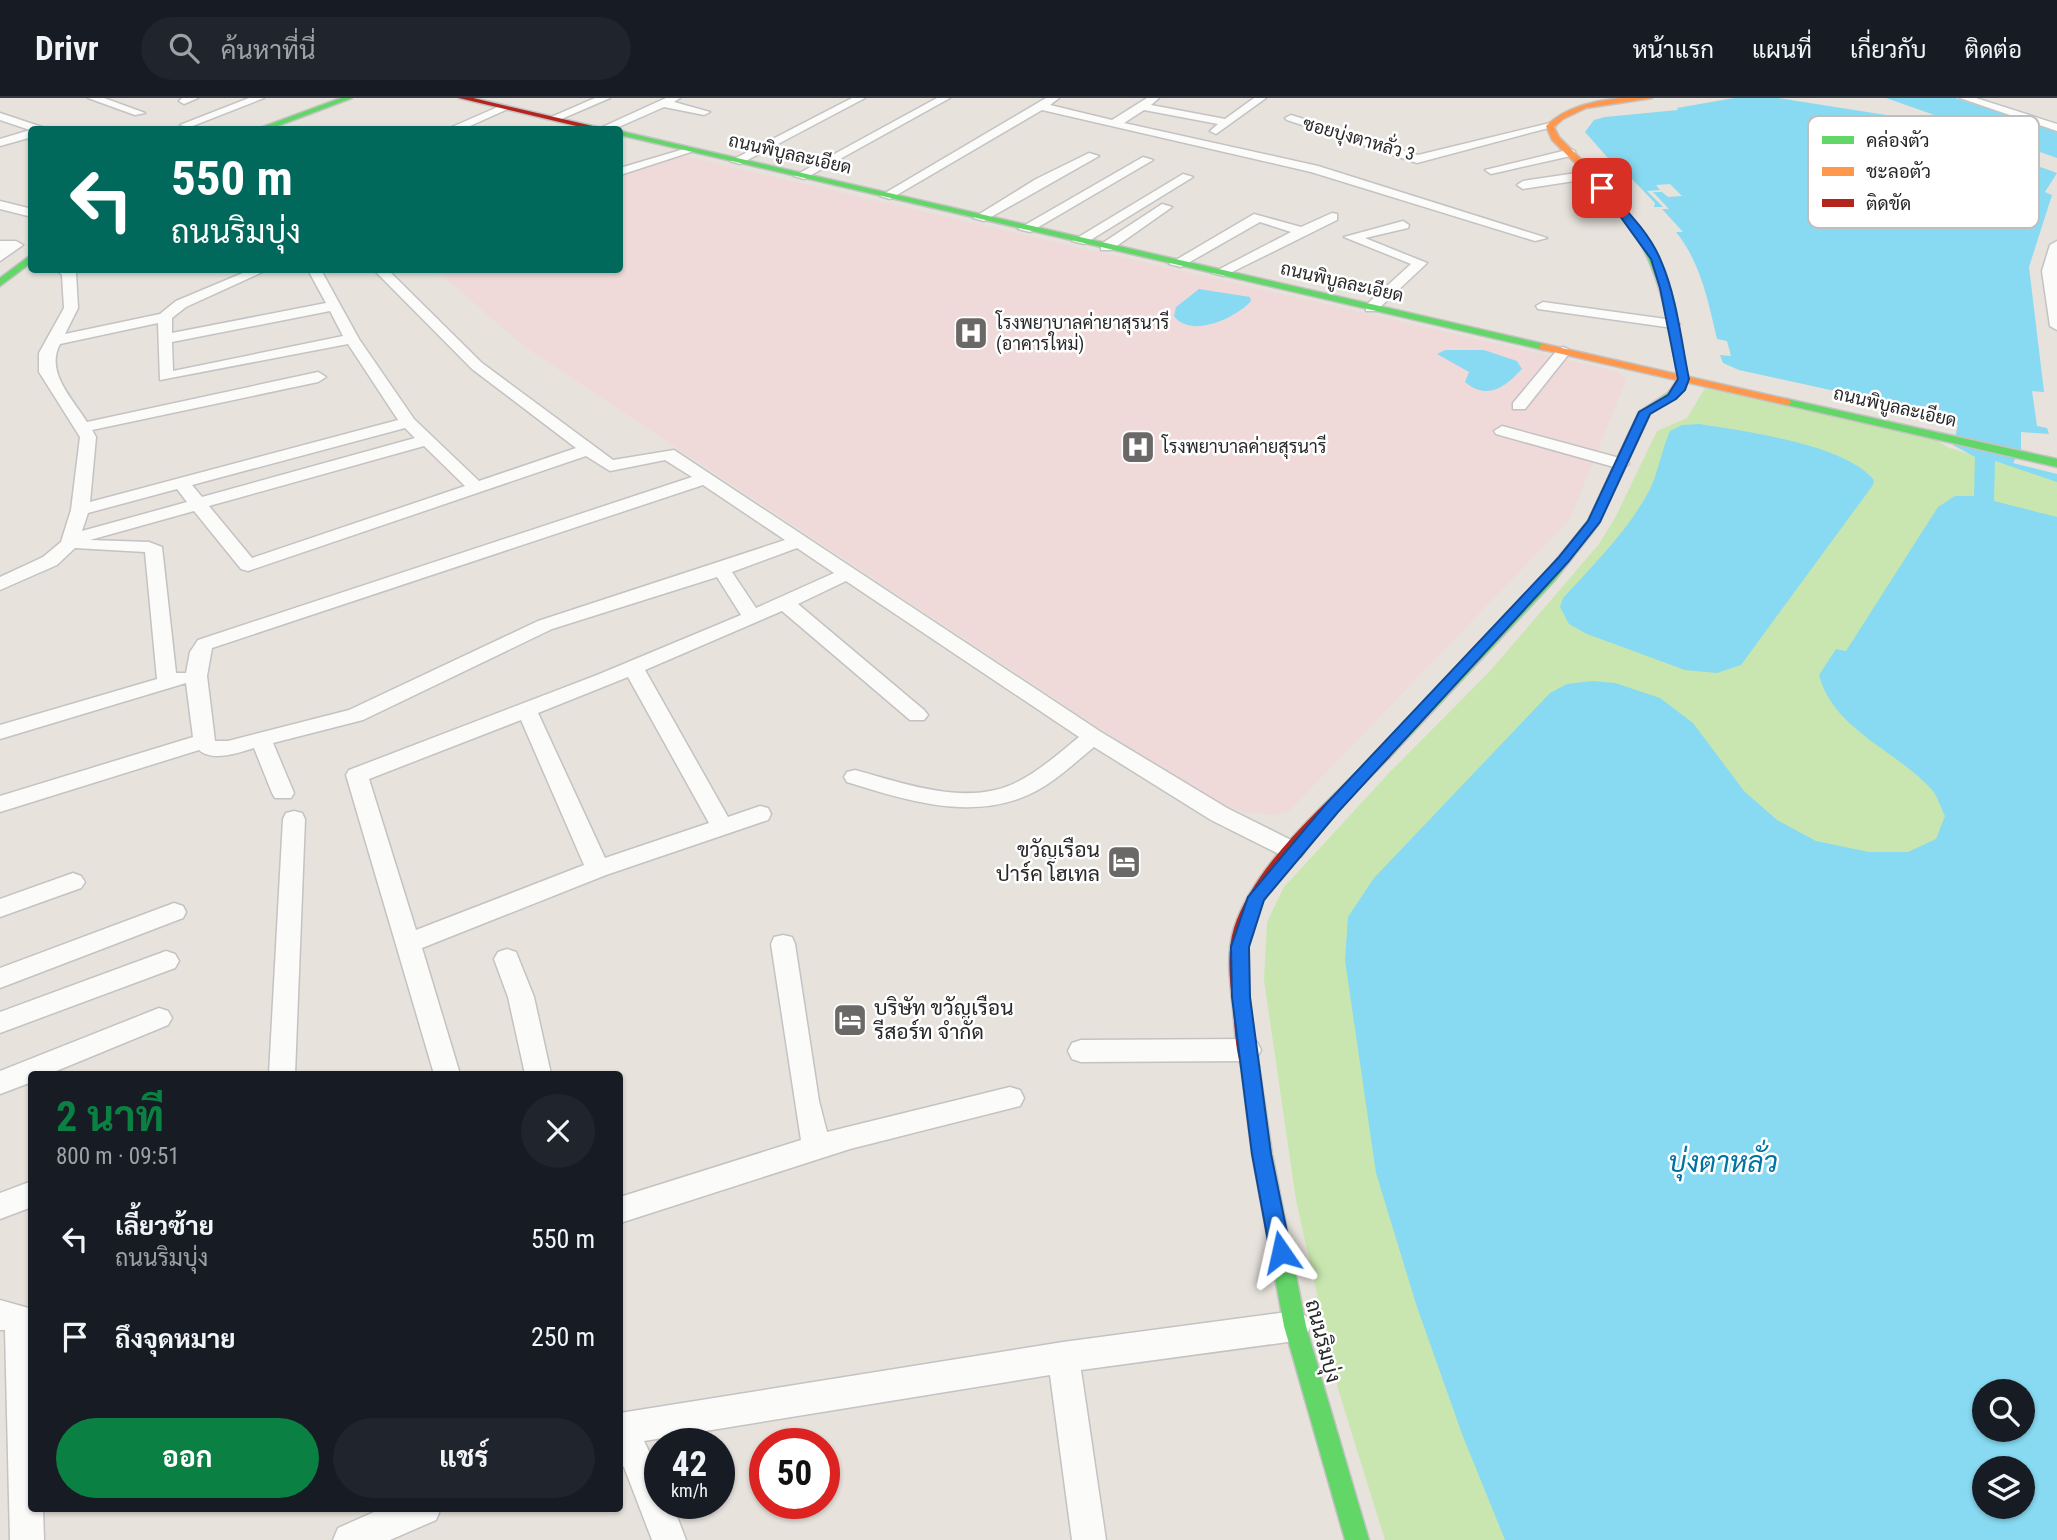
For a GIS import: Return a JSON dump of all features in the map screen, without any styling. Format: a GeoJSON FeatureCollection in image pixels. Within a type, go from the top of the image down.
{"type":"FeatureCollection","features":[{"type":"Feature","properties":{"kind":"main road"},"geometry":{"type":"LineString","coordinates":[[463,98],[588,126]]}},
{"type":"Feature","properties":{"kind":"main road"},"geometry":{"type":"LineString","coordinates":[[1645,412],[1672,397],[1679,390],[1683,379],[1673,324],[1656,259],[1633,224],[1555,138],[1550,126],[1563,113],[1581,107],[1648,98]]}},
{"type":"Feature","properties":{"kind":"main road"},"geometry":{"type":"LineString","coordinates":[[271,126],[354,100]]}},
{"type":"Feature","properties":{"kind":"main road"},"geometry":{"type":"LineString","coordinates":[[294,126],[354,100]]}},
{"type":"Feature","properties":{"kind":"main road","name":"ถนนพิบูลละเอียด"},"geometry":{"type":"LineString","coordinates":[[623,135],[1176,264],[2057,463]]}},
{"type":"Feature","properties":{"kind":"main road"},"geometry":{"type":"LineString","coordinates":[[0,282],[28,260]]}},
{"type":"Feature","properties":{"kind":"main road","name":"ถนนริมบุ่ง"},"geometry":{"type":"LineString","coordinates":[[1357,1540],[1295,1326],[1262,1154],[1241,997],[1240,947],[1243,929],[1256,897],[1293,851],[1549,578],[1594,522],[1663,374]]}},
{"type":"Feature","properties":{"kind":"street"},"geometry":{"type":"LineString","coordinates":[[186,125],[259,98]]}},
{"type":"Feature","properties":{"kind":"street"},"geometry":{"type":"LineString","coordinates":[[555,118],[605,98]]}},
{"type":"Feature","properties":{"kind":"street"},"geometry":{"type":"LineString","coordinates":[[608,126],[675,98]]}},
{"type":"Feature","properties":{"kind":"street"},"geometry":{"type":"LineString","coordinates":[[736,161],[860,98]]}},
{"type":"Feature","properties":{"kind":"street"},"geometry":{"type":"LineString","coordinates":[[800,176],[945,98]]}},
{"type":"Feature","properties":{"kind":"street"},"geometry":{"type":"LineString","coordinates":[[886,196],[1054,98]]}},
{"type":"Feature","properties":{"kind":"street"},"geometry":{"type":"LineString","coordinates":[[1114,124],[1154,98]]}},
{"type":"Feature","properties":{"kind":"street"},"geometry":{"type":"LineString","coordinates":[[1199,144],[1261,98]]}},
{"type":"Feature","properties":{"kind":"street"},"geometry":{"type":"LineString","coordinates":[[1965,98],[2020,116]]}},
{"type":"Feature","properties":{"kind":"street"},"geometry":{"type":"LineString","coordinates":[[94,99],[139,113]]}},
{"type":"Feature","properties":{"kind":"street"},"geometry":{"type":"LineString","coordinates":[[663,103],[704,112]]}},
{"type":"Feature","properties":{"kind":"street"},"geometry":{"type":"LineString","coordinates":[[1040,106],[1314,169],[1540,238]]}},
{"type":"Feature","properties":{"kind":"street"},"geometry":{"type":"LineString","coordinates":[[1142,106],[1227,123]]}},
{"type":"Feature","properties":{"kind":"street"},"geometry":{"type":"LineString","coordinates":[[460,126],[504,108]]}},
{"type":"Feature","properties":{"kind":"street"},"geometry":{"type":"LineString","coordinates":[[2,118],[28,126]]}},
{"type":"Feature","properties":{"kind":"street","name":"ซอยบุ่งตาหลั่ว 3"},"geometry":{"type":"LineString","coordinates":[[1291,118],[1417,159],[1550,126]]}},
{"type":"Feature","properties":{"kind":"street"},"geometry":{"type":"LineString","coordinates":[[2039,122],[2057,128]]}},
{"type":"Feature","properties":{"kind":"street"},"geometry":{"type":"LineString","coordinates":[[0,142],[28,134]]}},
{"type":"Feature","properties":{"kind":"street"},"geometry":{"type":"LineString","coordinates":[[623,171],[688,151]]}},
{"type":"Feature","properties":{"kind":"street"},"geometry":{"type":"LineString","coordinates":[[1490,170],[1570,153]]}},
{"type":"Feature","properties":{"kind":"street"},"geometry":{"type":"LineString","coordinates":[[979,218],[1040,182],[1093,156]]}},
{"type":"Feature","properties":{"kind":"street"},"geometry":{"type":"LineString","coordinates":[[1025,229],[1147,160]]}},
{"type":"Feature","properties":{"kind":"street"},"geometry":{"type":"LineString","coordinates":[[1523,186],[1590,175]]}},
{"type":"Feature","properties":{"kind":"street"},"geometry":{"type":"LineString","coordinates":[[1079,241],[1187,177]]}},
{"type":"Feature","properties":{"kind":"street"},"geometry":{"type":"LineString","coordinates":[[0,205],[28,212]]}},
{"type":"Feature","properties":{"kind":"street"},"geometry":{"type":"LineString","coordinates":[[1106,247],[1166,207]]}},
{"type":"Feature","properties":{"kind":"street"},"geometry":{"type":"LineString","coordinates":[[1219,273],[1332,216]]}},
{"type":"Feature","properties":{"kind":"street"},"geometry":{"type":"LineString","coordinates":[[1176,264],[1259,217],[1300,231]]}},
{"type":"Feature","properties":{"kind":"street"},"geometry":{"type":"LineString","coordinates":[[1371,308],[1420,263],[1351,237],[1403,225]]}},
{"type":"Feature","properties":{"kind":"street"},"geometry":{"type":"LineString","coordinates":[[0,245],[16,245],[0,257]]}},
{"type":"Feature","properties":{"kind":"street"},"geometry":{"type":"LineString","coordinates":[[2057,246],[2049,271],[2057,326]]}},
{"type":"Feature","properties":{"kind":"street"},"geometry":{"type":"LineString","coordinates":[[70,273],[71,308],[47,353],[47,372],[88,437],[80,510],[71,542]]}},
{"type":"Feature","properties":{"kind":"street"},"geometry":{"type":"LineString","coordinates":[[55,340],[165,317],[181,304],[253,273]]}},
{"type":"Feature","properties":{"kind":"street"},"geometry":{"type":"LineString","coordinates":[[317,273],[352,339],[408,422],[477,488]]}},
{"type":"Feature","properties":{"kind":"street"},"geometry":{"type":"LineString","coordinates":[[384,273],[477,366],[610,466],[668,454],[1093,737],[1219,814],[1293,851]]}},
{"type":"Feature","properties":{"kind":"street"},"geometry":{"type":"LineString","coordinates":[[164,339],[334,306]]}},
{"type":"Feature","properties":{"kind":"street"},"geometry":{"type":"LineString","coordinates":[[1543,306],[1673,324]]}},
{"type":"Feature","properties":{"kind":"street"},"geometry":{"type":"LineString","coordinates":[[165,317],[165,377],[352,339]]}},
{"type":"Feature","properties":{"kind":"street"},"geometry":{"type":"LineString","coordinates":[[1519,406],[1563,352]]}},
{"type":"Feature","properties":{"kind":"street"},"geometry":{"type":"LineString","coordinates":[[81,428],[318,377]]}},
{"type":"Feature","properties":{"kind":"street"},"geometry":{"type":"LineString","coordinates":[[80,510],[408,422]]}},
{"type":"Feature","properties":{"kind":"street"},"geometry":{"type":"LineString","coordinates":[[1502,431],[1622,464]]}},
{"type":"Feature","properties":{"kind":"street"},"geometry":{"type":"LineString","coordinates":[[0,584],[50,561],[71,542],[427,440]]}},
{"type":"Feature","properties":{"kind":"street"},"geometry":{"type":"LineString","coordinates":[[181,483],[248,565],[587,450]]}},
{"type":"Feature","properties":{"kind":"street"},"geometry":{"type":"LineString","coordinates":[[707,478],[217,639],[199,650],[196,675],[204,741],[208,748],[229,748],[356,715],[522,634],[576,613],[721,570],[801,541]]}},
{"type":"Feature","properties":{"kind":"street"},"geometry":{"type":"LineString","coordinates":[[71,542],[149,547],[156,551],[167,681]]}},
{"type":"Feature","properties":{"kind":"street"},"geometry":{"type":"LineString","coordinates":[[721,570],[752,617]]}},
{"type":"Feature","properties":{"kind":"street"},"geometry":{"type":"LineString","coordinates":[[446,1071],[357,775],[527,711],[785,603],[847,574]]}},
{"type":"Feature","properties":{"kind":"street"},"geometry":{"type":"LineString","coordinates":[[785,603],[917,715]]}},
{"type":"Feature","properties":{"kind":"street"},"geometry":{"type":"LineString","coordinates":[[634,667],[722,826]]}},
{"type":"Feature","properties":{"kind":"street"},"geometry":{"type":"LineString","coordinates":[[0,732],[167,681],[196,675]]}},
{"type":"Feature","properties":{"kind":"street"},"geometry":{"type":"LineString","coordinates":[[527,711],[598,869]]}},
{"type":"Feature","properties":{"kind":"street"},"geometry":{"type":"LineString","coordinates":[[855,777],[929,799],[971,799],[1009,794],[1030,784],[1093,737]]}},
{"type":"Feature","properties":{"kind":"street"},"geometry":{"type":"LineString","coordinates":[[0,804],[204,741]]}},
{"type":"Feature","properties":{"kind":"street"},"geometry":{"type":"LineString","coordinates":[[260,742],[268,751],[283,793]]}},
{"type":"Feature","properties":{"kind":"street"},"geometry":{"type":"LineString","coordinates":[[407,944],[598,869],[760,814]]}},
{"type":"Feature","properties":{"kind":"street"},"geometry":{"type":"LineString","coordinates":[[282,1071],[294,819]]}},
{"type":"Feature","properties":{"kind":"street"},"geometry":{"type":"LineString","coordinates":[[0,908],[73,882]]}},
{"type":"Feature","properties":{"kind":"street"},"geometry":{"type":"LineString","coordinates":[[0,978],[174,912]]}},
{"type":"Feature","properties":{"kind":"street"},"geometry":{"type":"LineString","coordinates":[[783,943],[816,1147]]}},
{"type":"Feature","properties":{"kind":"street"},"geometry":{"type":"LineString","coordinates":[[508,959],[521,997],[537,1071]]}},
{"type":"Feature","properties":{"kind":"street"},"geometry":{"type":"LineString","coordinates":[[0,1023],[166,961]]}},
{"type":"Feature","properties":{"kind":"street"},"geometry":{"type":"LineString","coordinates":[[29,1071],[159,1018]]}},
{"type":"Feature","properties":{"kind":"street"},"geometry":{"type":"LineString","coordinates":[[1081,1051],[1248,1050]]}},
{"type":"Feature","properties":{"kind":"street"},"geometry":{"type":"LineString","coordinates":[[0,1083],[28,1072]]}},
{"type":"Feature","properties":{"kind":"street"},"geometry":{"type":"LineString","coordinates":[[623,1209],[816,1147],[1010,1098]]}},
{"type":"Feature","properties":{"kind":"street"},"geometry":{"type":"LineString","coordinates":[[0,1206],[28,1196]]}},
{"type":"Feature","properties":{"kind":"street"},"geometry":{"type":"LineString","coordinates":[[13,1311],[20,1318],[27,1540]]}},
{"type":"Feature","properties":{"kind":"street"},"geometry":{"type":"LineString","coordinates":[[623,1429],[1063,1357],[1295,1326]]}},
{"type":"Feature","properties":{"kind":"street"},"geometry":{"type":"LineString","coordinates":[[1063,1357],[1089,1540]]}},
{"type":"Feature","properties":{"kind":"street"},"geometry":{"type":"LineString","coordinates":[[623,1446],[635,1457],[669,1540]]}},
{"type":"Feature","properties":{"kind":"street"},"geometry":{"type":"LineString","coordinates":[[357,1538],[415,1512]]}},
{"type":"Feature","properties":{"kind":"shaded area","name":"โรงพยาบาลค่ายสุรนารี"},"geometry":{"type":"Polygon","coordinates":[[[678,155],[1619,372],[1626,380],[1570,519],[1289,811],[1274,815],[1245,812],[1208,800],[525,347],[439,273],[623,273],[623,172],[678,155]]]}},
{"type":"Feature","properties":{"kind":"green space","name":"บุ่งตาหลั่ว"},"geometry":{"type":"Polygon","coordinates":[[[1705,388],[1934,439],[1949,448],[2057,479],[2057,1540],[1385,1540],[1338,1389],[1296,1200],[1264,980],[1267,922],[1284,887],[1388,774],[1490,671],[1599,544],[1615,518],[1657,431],[1687,418],[1705,388]]]}},
{"type":"Feature","properties":{"kind":"water","name":"บุ่งตาหลั่ว"},"geometry":{"type":"Polygon","coordinates":[[[1734,98],[1778,98],[1892,116],[1808,116],[1808,228],[2039,228],[2039,166],[2057,173],[2045,192],[2052,195],[2029,267],[2044,392],[2032,391],[2037,426],[2047,428],[2049,434],[2021,432],[2021,449],[2013,463],[2057,474],[2057,482],[1995,461],[1994,501],[2057,517],[2057,1540],[1505,1540],[1462,1434],[1417,1307],[1376,1173],[1345,960],[1348,917],[1374,878],[1550,693],[1567,684],[1592,681],[1615,683],[1660,698],[1693,723],[1744,791],[1777,820],[1816,841],[1869,852],[1908,852],[1936,839],[1945,816],[1933,791],[1919,777],[1868,739],[1838,711],[1826,694],[1819,675],[1836,649],[1846,651],[1938,507],[1955,496],[1974,496],[1975,457],[1953,445],[1958,425],[1940,414],[1739,370],[1723,363],[1720,355],[1731,356],[1727,341],[1717,339],[1698,269],[1676,232],[1683,232],[1662,209],[1669,209],[1653,192],[1662,192],[1668,197],[1682,196],[1670,184],[1656,185],[1660,190],[1647,191],[1663,207],[1654,207],[1655,203],[1631,178],[1623,175],[1585,132],[1594,120],[1678,110],[1677,108],[1734,98]]]}},
{"type":"Feature","properties":{"kind":"water"},"geometry":{"type":"Polygon","coordinates":[[[1886,98],[1955,98],[2011,116],[1937,116],[1886,98]]]}},
{"type":"Feature","properties":{"kind":"water"},"geometry":{"type":"Polygon","coordinates":[[[2039,125],[2057,131],[2057,158],[2039,152],[2039,125]]]}},
{"type":"Feature","properties":{"kind":"water"},"geometry":{"type":"Polygon","coordinates":[[[1199,289],[1250,297],[1251,301],[1235,314],[1213,324],[1191,326],[1182,323],[1174,316],[1176,307],[1199,289]]]}},
{"type":"Feature","properties":{"kind":"water"},"geometry":{"type":"Polygon","coordinates":[[[1445,350],[1484,350],[1517,361],[1522,369],[1503,386],[1481,391],[1465,382],[1469,372],[1437,354],[1445,350]]]}},
{"type":"Feature","properties":{"kind":"water"},"geometry":{"type":"Polygon","coordinates":[[[1699,424],[1766,435],[1818,448],[1841,457],[1874,480],[1873,485],[1741,665],[1717,673],[1685,670],[1587,634],[1569,624],[1560,607],[1563,598],[1611,546],[1633,517],[1651,487],[1670,431],[1682,425],[1699,424]]]}},
{"type":"Feature","properties":{"kind":"traffic: fast"},"geometry":{"type":"LineString","coordinates":[[269,126],[348,98]]}},
{"type":"Feature","properties":{"kind":"traffic: fast"},"geometry":{"type":"LineString","coordinates":[[623,134],[1544,347]]}},
{"type":"Feature","properties":{"kind":"traffic: fast"},"geometry":{"type":"LineString","coordinates":[[1384,754],[1549,578],[1594,522],[1645,412],[1672,395],[1683,379],[1671,311],[1654,260],[1626,214],[1579,162]]}},
{"type":"Feature","properties":{"kind":"traffic: fast"},"geometry":{"type":"LineString","coordinates":[[0,283],[28,260]]}},
{"type":"Feature","properties":{"kind":"traffic: fast"},"geometry":{"type":"LineString","coordinates":[[1787,402],[2057,463]]}},
{"type":"Feature","properties":{"kind":"traffic: fast"},"geometry":{"type":"LineString","coordinates":[[1250,1066],[1262,1154],[1295,1326],[1357,1540]]}},
{"type":"Feature","properties":{"kind":"traffic: slow"},"geometry":{"type":"LineString","coordinates":[[1579,162],[1555,138],[1550,126],[1560,117],[1583,107],[1648,98]]}},
{"type":"Feature","properties":{"kind":"traffic: slow"},"geometry":{"type":"LineString","coordinates":[[1544,347],[1787,402]]}},
{"type":"Feature","properties":{"kind":"traffic: jam"},"geometry":{"type":"LineString","coordinates":[[463,98],[588,126]]}},
{"type":"Feature","properties":{"kind":"traffic: jam"},"geometry":{"type":"LineString","coordinates":[[1250,1066],[1240,997],[1238,960],[1243,928],[1252,905],[1284,859],[1304,836],[1384,754]]}},
{"type":"Feature","properties":{"kind":"place","name":"โรงพยาบาลค่ายาสุรนารี (อาคารใหม่)"},"geometry":{"type":"Point","coordinates":[971,333]}},
{"type":"Feature","properties":{"kind":"place","name":"โรงพยาบาลค่ายสุรนารี"},"geometry":{"type":"Point","coordinates":[1138,447]}},
{"type":"Feature","properties":{"kind":"place","name":"ขวัญเรือน ปาร์ค โฮเทล"},"geometry":{"type":"Point","coordinates":[1124,862]}},
{"type":"Feature","properties":{"kind":"place","name":"บริษัท ขวัญเรือน รีสอร์ท จำกัด"},"geometry":{"type":"Point","coordinates":[850,1020]}},
{"type":"Feature","properties":{"kind":"route"},"geometry":{"type":"LineString","coordinates":[[1281,1252],[1262,1154],[1241,997],[1240,947],[1243,929],[1256,897],[1332,808],[1549,578],[1594,522],[1645,412],[1662,405],[1672,397],[1679,390],[1683,379],[1665,288],[1656,259],[1633,224],[1602,188]]}}]}
